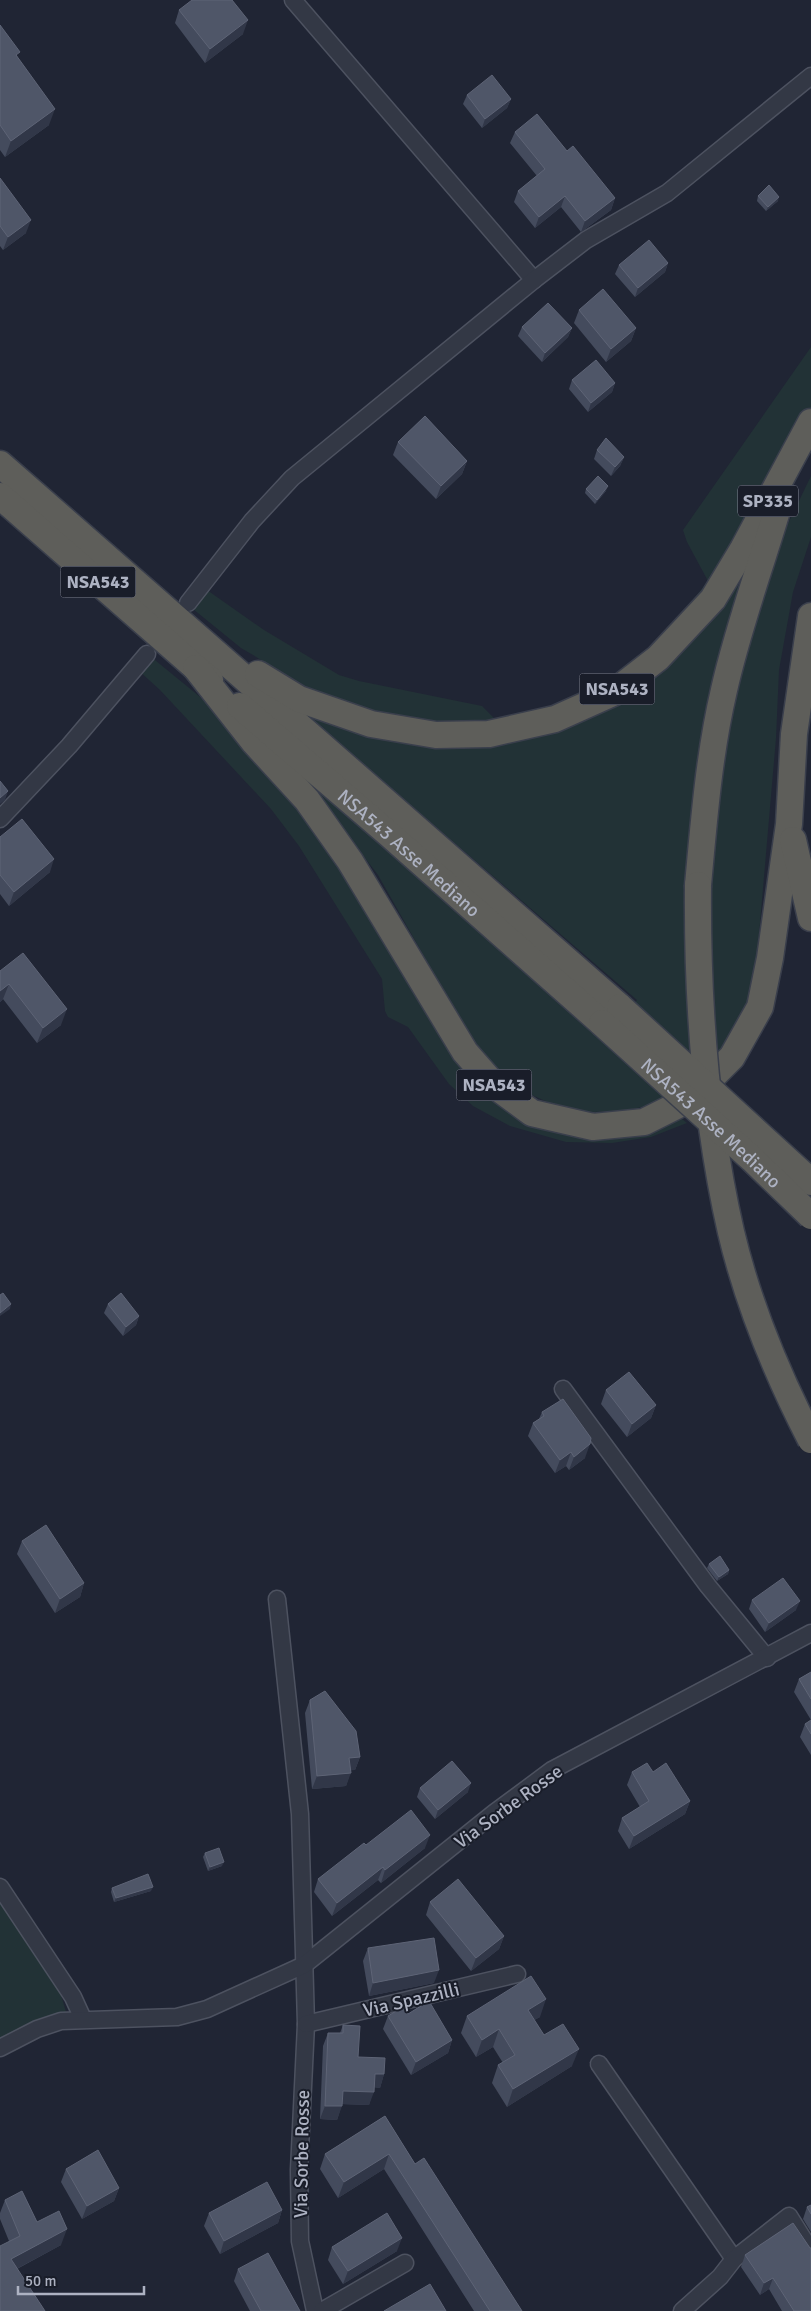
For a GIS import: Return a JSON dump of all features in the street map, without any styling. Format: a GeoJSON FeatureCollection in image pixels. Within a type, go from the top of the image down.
{"type":"FeatureCollection","features":[{"type":"Feature","properties":{"kind":"highway","name":"SP335"},"geometry":{"type":"LineString","coordinates":[[754,552],[794,453],[811,422]]}},
{"type":"Feature","properties":{"kind":"highway","name":"NSA543 Asse Mediano"},"geometry":{"type":"LineString","coordinates":[[0,464],[202,641],[611,1015],[752,1159],[811,1216]]}},
{"type":"Feature","properties":{"kind":"highway","name":"NSA543 Asse Mediano"},"geometry":{"type":"LineString","coordinates":[[0,496],[390,835],[611,1015],[811,1182]]}},
{"type":"Feature","properties":{"kind":"highway","name":"NSA543"},"geometry":{"type":"LineString","coordinates":[[202,641],[299,699],[371,724],[436,735],[489,734],[555,719],[613,693],[658,658],[754,552]]}},
{"type":"Feature","properties":{"kind":"highway"},"geometry":{"type":"LineString","coordinates":[[754,552],[743,618],[724,690],[708,776],[698,885],[698,962],[717,1163],[732,1234],[758,1322],[788,1394],[811,1440]]}},
{"type":"Feature","properties":{"kind":"highway"},"geometry":{"type":"LineString","coordinates":[[811,616],[794,734],[789,824],[811,918]]}},
{"type":"Feature","properties":{"kind":"highway","name":"NSA543"},"geometry":{"type":"LineString","coordinates":[[196,668],[254,742],[307,800],[350,861],[465,1052],[494,1085],[532,1112],[593,1127],[644,1122],[690,1099],[732,1058],[760,1007],[770,958],[789,824]]}},
{"type":"Feature","properties":{"kind":"street"},"geometry":{"type":"LineString","coordinates":[[294,0],[534,280]]}},
{"type":"Feature","properties":{"kind":"street"},"geometry":{"type":"LineString","coordinates":[[188,603],[252,521],[292,478],[534,280],[586,240],[667,193],[811,76]]}},
{"type":"Feature","properties":{"kind":"street"},"geometry":{"type":"LineString","coordinates":[[0,819],[70,746],[147,654]]}},
{"type":"Feature","properties":{"kind":"street"},"geometry":{"type":"LineString","coordinates":[[563,1389],[708,1586],[767,1658]]}},
{"type":"Feature","properties":{"kind":"street","name":"Via Sorbe Rosse"},"geometry":{"type":"LineString","coordinates":[[277,1600],[300,1814],[306,2024],[299,2170],[300,2241],[315,2311]]}},
{"type":"Feature","properties":{"kind":"street","name":"Via Sorbe Rosse"},"geometry":{"type":"LineString","coordinates":[[0,2048],[37,2029],[61,2021],[177,2017],[207,2009],[304,1965],[494,1813],[552,1770],[767,1658],[811,1633]]}},
{"type":"Feature","properties":{"kind":"street"},"geometry":{"type":"LineString","coordinates":[[0,1887],[73,1997],[83,2019]]}},
{"type":"Feature","properties":{"kind":"street","name":"Via Spazzilli"},"geometry":{"type":"LineString","coordinates":[[306,2024],[516,1974]]}},
{"type":"Feature","properties":{"kind":"street"},"geometry":{"type":"LineString","coordinates":[[599,2064],[734,2259]]}},
{"type":"Feature","properties":{"kind":"street"},"geometry":{"type":"LineString","coordinates":[[682,2311],[720,2277],[734,2259],[789,2216],[811,2251]]}},
{"type":"Feature","properties":{"kind":"street"},"geometry":{"type":"LineString","coordinates":[[322,2311],[405,2263]]}},
{"type":"Feature","properties":{"kind":"shaded area"},"geometry":{"type":"Polygon","coordinates":[[[811,347],[811,414],[715,572],[762,598],[782,536],[811,476],[811,537],[793,592],[779,670],[776,738],[757,958],[749,1004],[731,1037],[712,1065],[665,1102],[624,1111],[592,1112],[566,1110],[527,1093],[494,1069],[460,1020],[378,875],[311,788],[315,784],[603,1043],[637,1000],[308,717],[305,710],[417,744],[459,749],[501,744],[444,724],[362,710],[324,697],[241,648],[193,609],[207,590],[264,630],[339,675],[359,681],[482,706],[496,720],[546,709],[603,683],[638,659],[676,621],[708,581],[687,542],[683,530],[811,347]]]}},
{"type":"Feature","properties":{"kind":"shaded area"},"geometry":{"type":"Polygon","coordinates":[[[150,656],[199,696],[244,742],[292,797],[527,1117],[677,1115],[687,1123],[651,1137],[612,1143],[566,1142],[510,1126],[473,1106],[449,1084],[408,1027],[388,1017],[385,1011],[382,979],[299,846],[271,809],[160,690],[138,670],[150,656]]]}},
{"type":"Feature","properties":{"kind":"shaded area"},"geometry":{"type":"Polygon","coordinates":[[[0,1903],[61,1995],[66,2012],[29,2025],[0,2043],[0,1903]]]}},
{"type":"Feature","properties":{"kind":"building"},"geometry":{"type":"Polygon","coordinates":[[[192,0],[232,0],[248,20],[210,49],[179,10],[192,0]]]}},
{"type":"Feature","properties":{"kind":"building"},"geometry":{"type":"Polygon","coordinates":[[[0,25],[20,52],[16,55],[55,109],[11,141],[0,125],[0,25]]]}},
{"type":"Feature","properties":{"kind":"building"},"geometry":{"type":"Polygon","coordinates":[[[492,75],[511,99],[485,119],[467,95],[492,75]]]}},
{"type":"Feature","properties":{"kind":"building"},"geometry":{"type":"Polygon","coordinates":[[[537,114],[567,151],[573,146],[615,198],[585,221],[565,196],[539,217],[518,191],[545,169],[515,132],[537,114]]]}},
{"type":"Feature","properties":{"kind":"building"},"geometry":{"type":"Polygon","coordinates":[[[0,178],[31,220],[8,237],[0,226],[0,178]]]}},
{"type":"Feature","properties":{"kind":"building"},"geometry":{"type":"Polygon","coordinates":[[[769,185],[779,197],[768,207],[758,196],[769,185]]]}},
{"type":"Feature","properties":{"kind":"building"},"geometry":{"type":"Polygon","coordinates":[[[649,240],[668,263],[638,288],[619,265],[649,240]]]}},
{"type":"Feature","properties":{"kind":"building"},"geometry":{"type":"Polygon","coordinates":[[[603,289],[636,328],[611,349],[579,310],[603,289]]]}},
{"type":"Feature","properties":{"kind":"building"},"geometry":{"type":"Polygon","coordinates":[[[548,303],[572,328],[545,353],[522,327],[548,303]]]}},
{"type":"Feature","properties":{"kind":"building"},"geometry":{"type":"Polygon","coordinates":[[[596,360],[615,383],[591,403],[572,380],[596,360]]]}},
{"type":"Feature","properties":{"kind":"building"},"geometry":{"type":"Polygon","coordinates":[[[425,416],[467,461],[441,486],[398,442],[425,416]]]}},
{"type":"Feature","properties":{"kind":"building"},"geometry":{"type":"Polygon","coordinates":[[[606,438],[624,457],[615,467],[597,450],[606,438]]]}},
{"type":"Feature","properties":{"kind":"building"},"geometry":{"type":"Polygon","coordinates":[[[598,476],[608,486],[597,500],[586,489],[598,476]]]}},
{"type":"Feature","properties":{"kind":"building"},"geometry":{"type":"Polygon","coordinates":[[[0,781],[8,791],[0,798],[0,781]]]}},
{"type":"Feature","properties":{"kind":"building"},"geometry":{"type":"Polygon","coordinates":[[[22,819],[54,859],[14,892],[0,875],[0,837],[22,819]]]}},
{"type":"Feature","properties":{"kind":"building"},"geometry":{"type":"Polygon","coordinates":[[[23,953],[67,1009],[43,1028],[9,984],[0,991],[0,971],[23,953]]]}},
{"type":"Feature","properties":{"kind":"building"},"geometry":{"type":"Polygon","coordinates":[[[3,1293],[11,1304],[0,1313],[0,1295],[3,1293]]]}},
{"type":"Feature","properties":{"kind":"building"},"geometry":{"type":"Polygon","coordinates":[[[121,1293],[139,1316],[126,1327],[108,1304],[121,1293]]]}},
{"type":"Feature","properties":{"kind":"building"},"geometry":{"type":"Polygon","coordinates":[[[629,1372],[656,1405],[632,1424],[606,1390],[629,1372]]]}},
{"type":"Feature","properties":{"kind":"building"},"geometry":{"type":"Polygon","coordinates":[[[563,1399],[591,1438],[590,1444],[574,1457],[571,1452],[560,1460],[533,1423],[544,1416],[542,1412],[563,1399]]]}},
{"type":"Feature","properties":{"kind":"building"},"geometry":{"type":"Polygon","coordinates":[[[46,1525],[84,1583],[60,1599],[22,1541],[46,1525]]]}},
{"type":"Feature","properties":{"kind":"building"},"geometry":{"type":"Polygon","coordinates":[[[720,1556],[729,1570],[719,1577],[709,1564],[720,1556]]]}},
{"type":"Feature","properties":{"kind":"building"},"geometry":{"type":"Polygon","coordinates":[[[783,1578],[800,1601],[769,1623],[752,1600],[783,1578]]]}},
{"type":"Feature","properties":{"kind":"building"},"geometry":{"type":"Polygon","coordinates":[[[811,1672],[811,1699],[799,1679],[811,1672]]]}},
{"type":"Feature","properties":{"kind":"building"},"geometry":{"type":"Polygon","coordinates":[[[325,1691],[356,1731],[360,1757],[349,1758],[351,1773],[317,1776],[310,1700],[325,1691]]]}},
{"type":"Feature","properties":{"kind":"building"},"geometry":{"type":"Polygon","coordinates":[[[811,1720],[811,1734],[805,1724],[811,1720]]]}},
{"type":"Feature","properties":{"kind":"building"},"geometry":{"type":"Polygon","coordinates":[[[452,1761],[471,1783],[438,1810],[420,1788],[452,1761]]]}},
{"type":"Feature","properties":{"kind":"building"},"geometry":{"type":"Polygon","coordinates":[[[647,1763],[653,1772],[666,1763],[690,1801],[634,1836],[622,1818],[649,1801],[632,1772],[647,1763]]]}},
{"type":"Feature","properties":{"kind":"building"},"geometry":{"type":"Polygon","coordinates":[[[411,1810],[430,1835],[385,1870],[383,1867],[337,1903],[318,1879],[364,1843],[366,1845],[411,1810]]]}},
{"type":"Feature","properties":{"kind":"building"},"geometry":{"type":"Polygon","coordinates":[[[219,1848],[224,1862],[210,1867],[205,1853],[219,1848]]]}},
{"type":"Feature","properties":{"kind":"building"},"geometry":{"type":"Polygon","coordinates":[[[148,1874],[153,1887],[116,1898],[112,1888],[148,1874]]]}},
{"type":"Feature","properties":{"kind":"building"},"geometry":{"type":"Polygon","coordinates":[[[458,1879],[504,1936],[476,1958],[430,1902],[458,1879]]]}},
{"type":"Feature","properties":{"kind":"building"},"geometry":{"type":"Polygon","coordinates":[[[434,1938],[439,1970],[373,1983],[368,1948],[434,1938]]]}},
{"type":"Feature","properties":{"kind":"building"},"geometry":{"type":"Polygon","coordinates":[[[531,1976],[546,1999],[528,2010],[544,2035],[563,2024],[579,2049],[513,2089],[498,2065],[515,2055],[499,2029],[482,2040],[467,2016],[531,1976]]]}},
{"type":"Feature","properties":{"kind":"building"},"geometry":{"type":"Polygon","coordinates":[[[429,2001],[452,2040],[416,2062],[388,2016],[403,2007],[408,2014],[429,2001]]]}},
{"type":"Feature","properties":{"kind":"building"},"geometry":{"type":"Polygon","coordinates":[[[343,2025],[360,2026],[358,2057],[385,2058],[384,2074],[375,2074],[374,2092],[343,2091],[342,2106],[325,2106],[328,2033],[343,2033],[343,2025]]]}},
{"type":"Feature","properties":{"kind":"building"},"geometry":{"type":"Polygon","coordinates":[[[385,2116],[415,2164],[424,2158],[522,2311],[490,2311],[389,2154],[344,2182],[325,2154],[385,2116]]]}},
{"type":"Feature","properties":{"kind":"building"},"geometry":{"type":"Polygon","coordinates":[[[98,2150],[119,2188],[87,2206],[66,2169],[98,2150]]]}},
{"type":"Feature","properties":{"kind":"building"},"geometry":{"type":"Polygon","coordinates":[[[267,2182],[282,2210],[224,2241],[209,2213],[267,2182]]]}},
{"type":"Feature","properties":{"kind":"building"},"geometry":{"type":"Polygon","coordinates":[[[22,2191],[37,2222],[59,2211],[67,2229],[11,2259],[45,2311],[0,2311],[0,2246],[20,2236],[5,2200],[22,2191]]]}},
{"type":"Feature","properties":{"kind":"building"},"geometry":{"type":"Polygon","coordinates":[[[811,2205],[811,2214],[807,2207],[811,2205]]]}},
{"type":"Feature","properties":{"kind":"building"},"geometry":{"type":"Polygon","coordinates":[[[387,2213],[402,2238],[348,2271],[332,2247],[387,2213]]]}},
{"type":"Feature","properties":{"kind":"building"},"geometry":{"type":"Polygon","coordinates":[[[793,2223],[811,2248],[811,2311],[794,2311],[773,2278],[764,2283],[745,2255],[793,2223]]]}},
{"type":"Feature","properties":{"kind":"building"},"geometry":{"type":"Polygon","coordinates":[[[268,2253],[300,2311],[261,2311],[238,2269],[268,2253]]]}},
{"type":"Feature","properties":{"kind":"building"},"geometry":{"type":"Polygon","coordinates":[[[430,2284],[446,2311],[384,2311],[430,2284]]]}}]}
